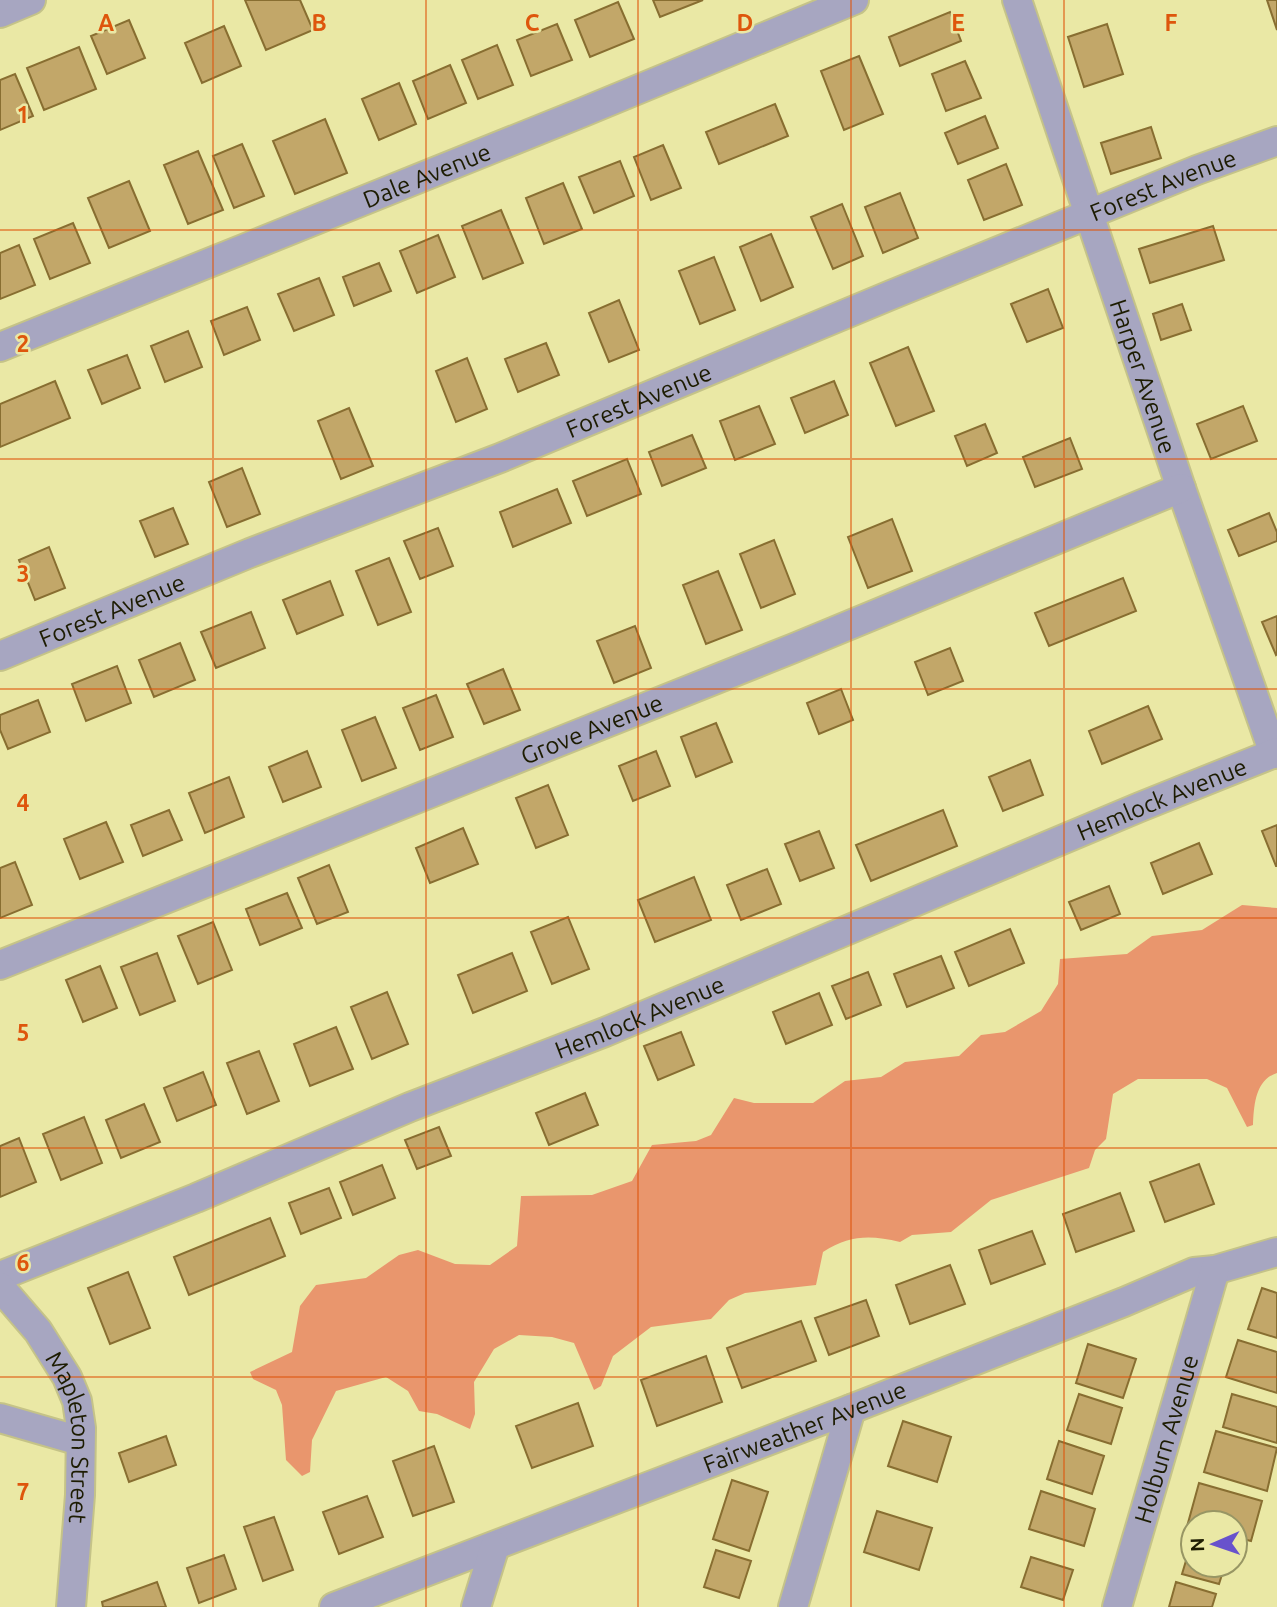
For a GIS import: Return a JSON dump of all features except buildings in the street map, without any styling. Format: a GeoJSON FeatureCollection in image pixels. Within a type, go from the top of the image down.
{"type":"FeatureCollection","features":[{"type":"Feature","properties":{"kind":"street"},"geometry":{"type":"LineString","coordinates":[[0,13],[31,0]]}},
{"type":"Feature","properties":{"kind":"street","name":"Dale Avenue"},"geometry":{"type":"LineString","coordinates":[[0,347],[854,0]]}},
{"type":"Feature","properties":{"kind":"street","name":"Harper Avenue"},"geometry":{"type":"LineString","coordinates":[[1017,0],[1181,488],[1275,753]]}},
{"type":"Feature","properties":{"kind":"street","name":"Forest Avenue"},"geometry":{"type":"LineString","coordinates":[[0,656],[250,553],[500,458],[1088,214],[1277,141]]}},
{"type":"Feature","properties":{"kind":"street","name":"Grove Avenue"},"geometry":{"type":"LineString","coordinates":[[0,965],[793,648],[1181,488]]}},
{"type":"Feature","properties":{"kind":"street","name":"Hemlock Avenue"},"geometry":{"type":"LineString","coordinates":[[0,1276],[197,1198],[410,1107],[606,1032],[1127,812],[1275,753]]}},
{"type":"Feature","properties":{"kind":"street","name":"Fairweather Avenue"},"geometry":{"type":"LineString","coordinates":[[334,1607],[850,1409],[1194,1272],[1215,1270],[1277,1252]]}},
{"type":"Feature","properties":{"kind":"street","name":"Holburn Avenue"},"geometry":{"type":"LineString","coordinates":[[1117,1607],[1215,1270]]}},
{"type":"Feature","properties":{"kind":"street","name":"Mapleton Street"},"geometry":{"type":"LineString","coordinates":[[0,1287],[38,1331],[67,1377],[77,1401],[81,1428],[80,1495],[71,1607]]}},
{"type":"Feature","properties":{"kind":"street"},"geometry":{"type":"LineString","coordinates":[[793,1607],[850,1409]]}},
{"type":"Feature","properties":{"kind":"street"},"geometry":{"type":"LineString","coordinates":[[0,1418],[79,1441]]}},
{"type":"Feature","properties":{"kind":"street"},"geometry":{"type":"LineString","coordinates":[[477,1607],[495,1546]]}},
{"type":"Feature","properties":{"kind":"shaded area"},"geometry":{"type":"Polygon","coordinates":[[[1242,905],[1277,908],[1277,1073],[1264,1081],[1257,1094],[1253,1125],[1247,1127],[1227,1088],[1207,1079],[1138,1079],[1113,1094],[1106,1139],[1095,1150],[1089,1168],[991,1200],[951,1232],[912,1235],[900,1242],[860,1238],[842,1242],[823,1252],[816,1285],[745,1293],[729,1300],[711,1319],[651,1327],[613,1356],[601,1386],[594,1390],[574,1343],[552,1337],[519,1335],[494,1349],[474,1382],[475,1414],[470,1429],[437,1414],[419,1411],[408,1391],[386,1377],[336,1391],[312,1440],[310,1472],[302,1476],[286,1460],[282,1405],[276,1390],[253,1379],[250,1372],[292,1352],[300,1306],[316,1285],[366,1278],[399,1255],[418,1250],[455,1264],[490,1265],[517,1246],[521,1196],[592,1195],[632,1181],[652,1145],[696,1141],[711,1135],[734,1098],[754,1103],[813,1103],[845,1081],[881,1077],[905,1062],[959,1056],[981,1035],[1005,1032],[1041,1011],[1058,984],[1060,959],[1127,954],[1152,936],[1202,930],[1242,905]]]}}]}
